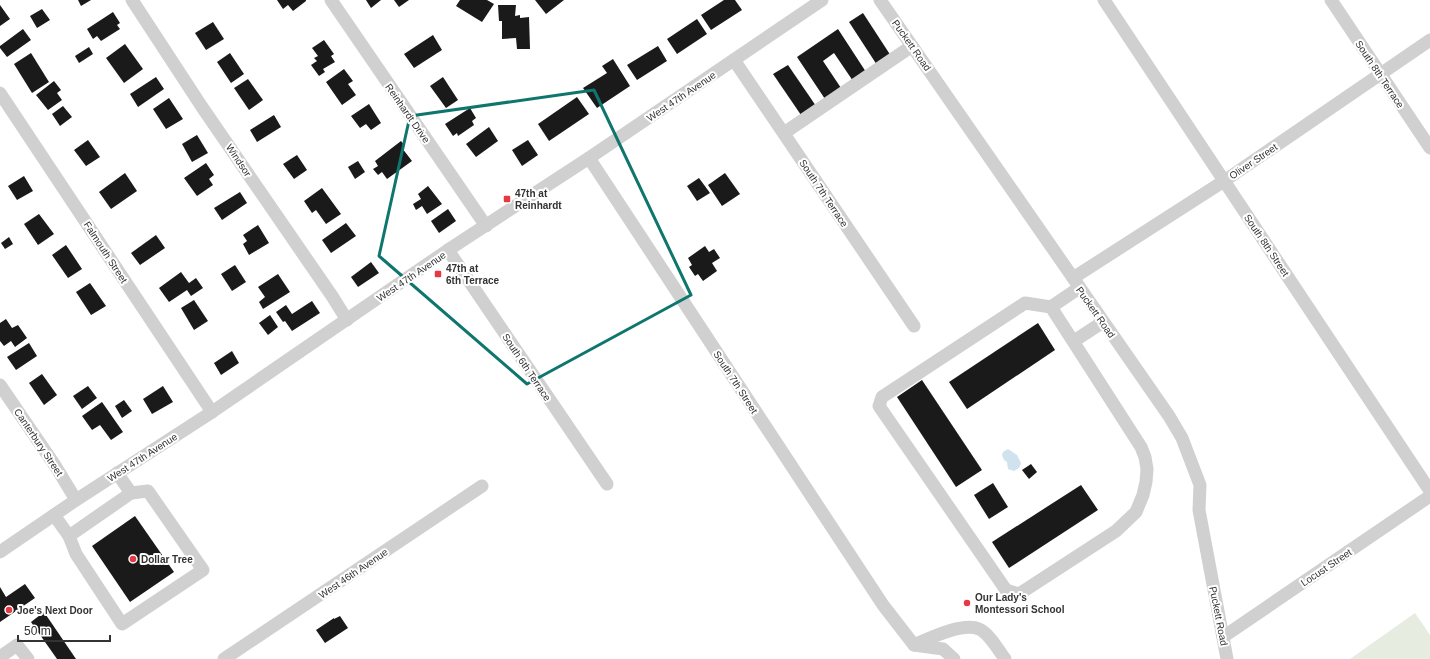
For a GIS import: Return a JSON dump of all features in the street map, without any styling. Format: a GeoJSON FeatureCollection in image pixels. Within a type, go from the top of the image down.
{"type":"FeatureCollection","features":[{"type":"Feature","properties":{"kind":"street","name":"Windsor"},"geometry":{"type":"LineString","coordinates":[[132,0],[202,107],[347,320]]}},
{"type":"Feature","properties":{"kind":"street","name":"Reinhardt Drive"},"geometry":{"type":"LineString","coordinates":[[331,0],[486,226]]}},
{"type":"Feature","properties":{"kind":"street","name":"West 47th Avenue"},"geometry":{"type":"LineString","coordinates":[[0,552],[76,500],[212,412],[448,250],[589,158],[822,0]]}},
{"type":"Feature","properties":{"kind":"street","name":"South 8th Street"},"geometry":{"type":"LineString","coordinates":[[1104,0],[1430,490]]}},
{"type":"Feature","properties":{"kind":"street","name":"South 8th Terrace"},"geometry":{"type":"LineString","coordinates":[[1331,0],[1430,148]]}},
{"type":"Feature","properties":{"kind":"street","name":"Puckett Road"},"geometry":{"type":"LineString","coordinates":[[886,2],[912,46],[1169,416],[1182,438],[1200,485],[1199,510],[1227,659]]}},
{"type":"Feature","properties":{"kind":"street","name":"Oliver Street"},"geometry":{"type":"LineString","coordinates":[[1051,307],[1076,283],[1430,40]]}},
{"type":"Feature","properties":{"kind":"street"},"geometry":{"type":"LineString","coordinates":[[784,133],[912,46]]}},
{"type":"Feature","properties":{"kind":"street","name":"South 7th Terrace"},"geometry":{"type":"LineString","coordinates":[[734,60],[914,326]]}},
{"type":"Feature","properties":{"kind":"street","name":"Falmouth Street"},"geometry":{"type":"LineString","coordinates":[[0,93],[212,412]]}},
{"type":"Feature","properties":{"kind":"street","name":"South 7th Street"},"geometry":{"type":"LineString","coordinates":[[589,158],[883,605],[914,645]]}},
{"type":"Feature","properties":{"kind":"street","name":"South 6th Terrace"},"geometry":{"type":"LineString","coordinates":[[448,250],[607,484]]}},
{"type":"Feature","properties":{"kind":"street"},"geometry":{"type":"LineString","coordinates":[[1025,303],[1051,307],[1141,447],[1145,457],[1147,469],[1146,482],[1143,495],[1136,512],[1116,531],[1019,594],[1006,590],[879,406],[882,397],[1025,303]]}},
{"type":"Feature","properties":{"kind":"street"},"geometry":{"type":"LineString","coordinates":[[1074,342],[1103,322]]}},
{"type":"Feature","properties":{"kind":"street","name":"Canterbury Street"},"geometry":{"type":"LineString","coordinates":[[0,385],[56,467],[76,500]]}},
{"type":"Feature","properties":{"kind":"street"},"geometry":{"type":"LineString","coordinates":[[117,473],[131,493]]}},
{"type":"Feature","properties":{"kind":"street","name":"West 46th Avenue"},"geometry":{"type":"LineString","coordinates":[[224,659],[482,486]]}},
{"type":"Feature","properties":{"kind":"street"},"geometry":{"type":"LineString","coordinates":[[54,515],[69,536],[76,554],[122,624],[203,570],[148,491],[131,493],[69,536]]}},
{"type":"Feature","properties":{"kind":"street","name":"Locust Street"},"geometry":{"type":"LineString","coordinates":[[1223,637],[1430,496]]}},
{"type":"Feature","properties":{"kind":"street"},"geometry":{"type":"LineString","coordinates":[[914,645],[965,627],[980,629],[989,637],[1006,659]]}},
{"type":"Feature","properties":{"kind":"street"},"geometry":{"type":"LineString","coordinates":[[0,657],[17,645],[28,659]]}},
{"type":"Feature","properties":{"kind":"street"},"geometry":{"type":"LineString","coordinates":[[914,645],[943,649],[954,659]]}},
{"type":"Feature","properties":{"kind":"highlighted area"},"geometry":{"type":"Polygon","coordinates":[[[594,90],[691,295],[527,384],[379,256],[410,116],[594,90]]]}},
{"type":"Feature","properties":{"kind":"shaded area"},"geometry":{"type":"Polygon","coordinates":[[[1415,613],[1430,635],[1430,659],[1350,659],[1415,613]]]}},
{"type":"Feature","properties":{"kind":"water"},"geometry":{"type":"Polygon","coordinates":[[[1008,449],[1017,455],[1021,463],[1019,468],[1014,471],[1008,469],[1007,462],[1004,460],[1002,455],[1003,452],[1008,449]]]}},
{"type":"Feature","properties":{"kind":"building"},"geometry":{"type":"Polygon","coordinates":[[[78,0],[91,0],[81,6],[78,0]]]}},
{"type":"Feature","properties":{"kind":"building"},"geometry":{"type":"Polygon","coordinates":[[[277,0],[306,1],[293,11],[288,5],[283,9],[277,0]]]}},
{"type":"Feature","properties":{"kind":"building"},"geometry":{"type":"Polygon","coordinates":[[[366,0],[381,0],[371,8],[366,0]]]}},
{"type":"Feature","properties":{"kind":"building"},"geometry":{"type":"Polygon","coordinates":[[[394,0],[409,0],[399,7],[394,0]]]}},
{"type":"Feature","properties":{"kind":"building"},"geometry":{"type":"Polygon","coordinates":[[[460,0],[487,0],[494,4],[482,22],[456,6],[460,0]]]}},
{"type":"Feature","properties":{"kind":"building"},"geometry":{"type":"Polygon","coordinates":[[[535,0],[564,0],[546,14],[535,0]]]}},
{"type":"Feature","properties":{"kind":"building"},"geometry":{"type":"Polygon","coordinates":[[[724,0],[735,0],[742,10],[711,30],[701,15],[724,0]]]}},
{"type":"Feature","properties":{"kind":"building"},"geometry":{"type":"Polygon","coordinates":[[[0,5],[10,19],[0,26],[0,5]]]}},
{"type":"Feature","properties":{"kind":"building"},"geometry":{"type":"Polygon","coordinates":[[[498,5],[516,5],[515,16],[520,15],[520,18],[529,17],[530,49],[517,49],[516,38],[502,39],[502,21],[499,21],[498,5]]]}},
{"type":"Feature","properties":{"kind":"building"},"geometry":{"type":"Polygon","coordinates":[[[42,9],[50,20],[37,28],[30,16],[42,9]]]}},
{"type":"Feature","properties":{"kind":"building"},"geometry":{"type":"Polygon","coordinates":[[[113,12],[120,23],[117,25],[120,29],[101,41],[97,36],[93,39],[87,29],[113,12]]]}},
{"type":"Feature","properties":{"kind":"building"},"geometry":{"type":"Polygon","coordinates":[[[863,13],[891,56],[877,65],[849,22],[863,13]]]}},
{"type":"Feature","properties":{"kind":"building"},"geometry":{"type":"Polygon","coordinates":[[[697,19],[707,34],[677,54],[667,39],[697,19]]]}},
{"type":"Feature","properties":{"kind":"building"},"geometry":{"type":"Polygon","coordinates":[[[213,22],[224,39],[206,50],[195,33],[213,22]]]}},
{"type":"Feature","properties":{"kind":"building"},"geometry":{"type":"Polygon","coordinates":[[[23,29],[31,40],[7,57],[0,46],[23,29]]]}},
{"type":"Feature","properties":{"kind":"building"},"geometry":{"type":"Polygon","coordinates":[[[838,29],[866,72],[853,81],[834,53],[823,61],[841,88],[825,99],[797,57],[838,29]]]}},
{"type":"Feature","properties":{"kind":"building"},"geometry":{"type":"Polygon","coordinates":[[[433,35],[442,50],[414,68],[404,54],[433,35]]]}},
{"type":"Feature","properties":{"kind":"building"},"geometry":{"type":"Polygon","coordinates":[[[324,40],[334,54],[331,56],[335,62],[323,69],[325,72],[319,76],[311,65],[317,61],[314,58],[318,56],[312,48],[324,40]]]}},
{"type":"Feature","properties":{"kind":"building"},"geometry":{"type":"Polygon","coordinates":[[[125,44],[143,69],[124,83],[106,58],[125,44]]]}},
{"type":"Feature","properties":{"kind":"building"},"geometry":{"type":"Polygon","coordinates":[[[658,46],[667,61],[637,80],[627,65],[658,46]]]}},
{"type":"Feature","properties":{"kind":"building"},"geometry":{"type":"Polygon","coordinates":[[[89,47],[93,54],[79,63],[75,56],[89,47]]]}},
{"type":"Feature","properties":{"kind":"building"},"geometry":{"type":"Polygon","coordinates":[[[31,53],[49,82],[32,93],[14,64],[31,53]]]}},
{"type":"Feature","properties":{"kind":"building"},"geometry":{"type":"Polygon","coordinates":[[[230,53],[244,74],[231,83],[217,62],[230,53]]]}},
{"type":"Feature","properties":{"kind":"building"},"geometry":{"type":"Polygon","coordinates":[[[613,59],[630,86],[597,108],[583,88],[607,73],[602,66],[613,59]]]}},
{"type":"Feature","properties":{"kind":"building"},"geometry":{"type":"Polygon","coordinates":[[[788,65],[816,106],[801,115],[773,74],[788,65]]]}},
{"type":"Feature","properties":{"kind":"building"},"geometry":{"type":"Polygon","coordinates":[[[344,69],[353,81],[348,84],[356,95],[342,105],[326,82],[344,69]]]}},
{"type":"Feature","properties":{"kind":"building"},"geometry":{"type":"Polygon","coordinates":[[[156,77],[164,89],[138,107],[130,94],[156,77]]]}},
{"type":"Feature","properties":{"kind":"building"},"geometry":{"type":"Polygon","coordinates":[[[443,77],[458,100],[446,108],[430,86],[443,77]]]}},
{"type":"Feature","properties":{"kind":"building"},"geometry":{"type":"Polygon","coordinates":[[[248,79],[263,100],[249,110],[234,88],[248,79]]]}},
{"type":"Feature","properties":{"kind":"building"},"geometry":{"type":"Polygon","coordinates":[[[54,81],[61,90],[57,93],[62,100],[48,110],[36,95],[54,81]]]}},
{"type":"Feature","properties":{"kind":"building"},"geometry":{"type":"Polygon","coordinates":[[[577,97],[589,114],[549,141],[538,124],[577,97]]]}},
{"type":"Feature","properties":{"kind":"building"},"geometry":{"type":"Polygon","coordinates":[[[169,98],[183,119],[166,129],[153,109],[169,98]]]}},
{"type":"Feature","properties":{"kind":"building"},"geometry":{"type":"Polygon","coordinates":[[[369,104],[381,123],[371,130],[366,124],[360,128],[351,116],[369,104]]]}},
{"type":"Feature","properties":{"kind":"building"},"geometry":{"type":"Polygon","coordinates":[[[63,106],[72,117],[60,126],[52,114],[63,106]]]}},
{"type":"Feature","properties":{"kind":"building"},"geometry":{"type":"Polygon","coordinates":[[[470,108],[476,118],[472,121],[474,125],[458,136],[457,133],[453,136],[445,124],[470,108]]]}},
{"type":"Feature","properties":{"kind":"building"},"geometry":{"type":"Polygon","coordinates":[[[274,115],[281,127],[257,142],[250,130],[274,115]]]}},
{"type":"Feature","properties":{"kind":"building"},"geometry":{"type":"Polygon","coordinates":[[[489,127],[498,141],[476,157],[466,144],[489,127]]]}},
{"type":"Feature","properties":{"kind":"building"},"geometry":{"type":"Polygon","coordinates":[[[197,135],[208,153],[192,162],[182,144],[197,135]]]}},
{"type":"Feature","properties":{"kind":"building"},"geometry":{"type":"Polygon","coordinates":[[[88,140],[100,157],[86,166],[74,150],[88,140]]]}},
{"type":"Feature","properties":{"kind":"building"},"geometry":{"type":"Polygon","coordinates":[[[528,140],[538,155],[522,166],[512,150],[528,140]]]}},
{"type":"Feature","properties":{"kind":"building"},"geometry":{"type":"Polygon","coordinates":[[[401,141],[405,146],[402,148],[412,161],[387,179],[382,172],[378,175],[373,169],[378,166],[375,161],[401,141]]]}},
{"type":"Feature","properties":{"kind":"building"},"geometry":{"type":"Polygon","coordinates":[[[297,155],[307,170],[294,179],[283,164],[297,155]]]}},
{"type":"Feature","properties":{"kind":"building"},"geometry":{"type":"Polygon","coordinates":[[[358,161],[365,172],[355,179],[348,167],[358,161]]]}},
{"type":"Feature","properties":{"kind":"building"},"geometry":{"type":"Polygon","coordinates":[[[206,163],[214,175],[209,179],[213,185],[197,196],[184,178],[206,163]]]}},
{"type":"Feature","properties":{"kind":"building"},"geometry":{"type":"Polygon","coordinates":[[[125,173],[137,191],[111,209],[99,192],[125,173]]]}},
{"type":"Feature","properties":{"kind":"building"},"geometry":{"type":"Polygon","coordinates":[[[725,173],[740,194],[722,206],[708,185],[725,173]]]}},
{"type":"Feature","properties":{"kind":"building"},"geometry":{"type":"Polygon","coordinates":[[[24,176],[33,191],[17,200],[8,186],[24,176]]]}},
{"type":"Feature","properties":{"kind":"building"},"geometry":{"type":"Polygon","coordinates":[[[699,178],[710,193],[697,201],[687,186],[699,178]]]}},
{"type":"Feature","properties":{"kind":"building"},"geometry":{"type":"Polygon","coordinates":[[[428,186],[442,204],[427,214],[422,206],[416,210],[413,204],[421,199],[418,194],[428,186]]]}},
{"type":"Feature","properties":{"kind":"building"},"geometry":{"type":"Polygon","coordinates":[[[322,188],[341,214],[326,224],[316,210],[312,213],[304,201],[322,188]]]}},
{"type":"Feature","properties":{"kind":"building"},"geometry":{"type":"Polygon","coordinates":[[[240,192],[247,203],[222,220],[214,208],[240,192]]]}},
{"type":"Feature","properties":{"kind":"building"},"geometry":{"type":"Polygon","coordinates":[[[448,209],[456,221],[439,233],[431,221],[448,209]]]}},
{"type":"Feature","properties":{"kind":"building"},"geometry":{"type":"Polygon","coordinates":[[[39,214],[54,234],[38,245],[24,224],[39,214]]]}},
{"type":"Feature","properties":{"kind":"building"},"geometry":{"type":"Polygon","coordinates":[[[346,223],[356,236],[331,253],[322,240],[346,223]]]}},
{"type":"Feature","properties":{"kind":"building"},"geometry":{"type":"Polygon","coordinates":[[[258,225],[269,243],[249,255],[243,244],[247,241],[243,235],[258,225]]]}},
{"type":"Feature","properties":{"kind":"building"},"geometry":{"type":"Polygon","coordinates":[[[156,235],[165,248],[140,265],[131,253],[156,235]]]}},
{"type":"Feature","properties":{"kind":"building"},"geometry":{"type":"Polygon","coordinates":[[[9,237],[13,244],[5,249],[1,243],[9,237]]]}},
{"type":"Feature","properties":{"kind":"building"},"geometry":{"type":"Polygon","coordinates":[[[66,245],[82,269],[68,278],[52,255],[66,245]]]}},
{"type":"Feature","properties":{"kind":"building"},"geometry":{"type":"Polygon","coordinates":[[[705,246],[709,252],[714,249],[720,258],[712,263],[717,271],[703,281],[698,274],[695,276],[689,267],[692,265],[688,258],[705,246]]]}},
{"type":"Feature","properties":{"kind":"building"},"geometry":{"type":"Polygon","coordinates":[[[371,262],[379,273],[358,287],[351,277],[371,262]]]}},
{"type":"Feature","properties":{"kind":"building"},"geometry":{"type":"Polygon","coordinates":[[[235,265],[246,282],[232,291],[221,274],[235,265]]]}},
{"type":"Feature","properties":{"kind":"building"},"geometry":{"type":"Polygon","coordinates":[[[181,272],[189,283],[196,278],[203,288],[191,296],[187,290],[169,302],[159,288],[181,272]]]}},
{"type":"Feature","properties":{"kind":"building"},"geometry":{"type":"Polygon","coordinates":[[[278,274],[290,292],[263,309],[259,302],[265,297],[258,287],[278,274]]]}},
{"type":"Feature","properties":{"kind":"building"},"geometry":{"type":"Polygon","coordinates":[[[90,283],[106,306],[91,315],[76,292],[90,283]]]}},
{"type":"Feature","properties":{"kind":"building"},"geometry":{"type":"Polygon","coordinates":[[[194,300],[208,321],[194,330],[181,308],[194,300]]]}},
{"type":"Feature","properties":{"kind":"building"},"geometry":{"type":"Polygon","coordinates":[[[312,301],[320,313],[292,331],[276,312],[286,305],[292,314],[312,301]]]}},
{"type":"Feature","properties":{"kind":"building"},"geometry":{"type":"Polygon","coordinates":[[[270,315],[278,327],[268,335],[259,323],[270,315]]]}},
{"type":"Feature","properties":{"kind":"building"},"geometry":{"type":"Polygon","coordinates":[[[6,319],[12,328],[18,325],[27,338],[15,347],[11,341],[4,346],[0,341],[0,323],[6,319]]]}},
{"type":"Feature","properties":{"kind":"building"},"geometry":{"type":"Polygon","coordinates":[[[1038,323],[1055,350],[967,409],[949,382],[1038,323]]]}},
{"type":"Feature","properties":{"kind":"building"},"geometry":{"type":"Polygon","coordinates":[[[29,343],[37,356],[16,370],[7,357],[29,343]]]}},
{"type":"Feature","properties":{"kind":"building"},"geometry":{"type":"Polygon","coordinates":[[[232,351],[239,363],[221,375],[214,363],[232,351]]]}},
{"type":"Feature","properties":{"kind":"building"},"geometry":{"type":"Polygon","coordinates":[[[42,374],[57,395],[44,405],[29,383],[42,374]]]}},
{"type":"Feature","properties":{"kind":"building"},"geometry":{"type":"Polygon","coordinates":[[[922,380],[982,470],[956,487],[897,397],[922,380]]]}},
{"type":"Feature","properties":{"kind":"building"},"geometry":{"type":"Polygon","coordinates":[[[88,386],[97,398],[82,409],[73,396],[88,386]]]}},
{"type":"Feature","properties":{"kind":"building"},"geometry":{"type":"Polygon","coordinates":[[[163,386],[173,402],[152,414],[143,399],[163,386]]]}},
{"type":"Feature","properties":{"kind":"building"},"geometry":{"type":"Polygon","coordinates":[[[124,400],[132,411],[122,418],[115,406],[124,400]]]}},
{"type":"Feature","properties":{"kind":"building"},"geometry":{"type":"Polygon","coordinates":[[[102,402],[123,432],[111,440],[100,425],[92,430],[82,416],[102,402]]]}},
{"type":"Feature","properties":{"kind":"building"},"geometry":{"type":"Polygon","coordinates":[[[1031,464],[1037,472],[1029,479],[1022,470],[1031,464]]]}},
{"type":"Feature","properties":{"kind":"building"},"geometry":{"type":"Polygon","coordinates":[[[993,483],[1008,507],[989,519],[974,495],[993,483]]]}},
{"type":"Feature","properties":{"kind":"building"},"geometry":{"type":"Polygon","coordinates":[[[1081,485],[1098,510],[1009,568],[992,542],[1081,485]]]}},
{"type":"Feature","properties":{"kind":"building","name":"Dollar Tree"},"geometry":{"type":"Polygon","coordinates":[[[135,516],[174,572],[130,602],[92,546],[135,516]]]}},
{"type":"Feature","properties":{"kind":"building","name":"Joe's Next Door"},"geometry":{"type":"Polygon","coordinates":[[[25,584],[35,598],[0,622],[0,587],[6,597],[25,584]]]}},
{"type":"Feature","properties":{"kind":"building"},"geometry":{"type":"Polygon","coordinates":[[[44,612],[76,659],[57,659],[31,622],[44,612]]]}},
{"type":"Feature","properties":{"kind":"building"},"geometry":{"type":"Polygon","coordinates":[[[340,616],[348,628],[325,643],[316,630],[334,618],[340,616]]]}},
{"type":"Feature","properties":{"kind":"place","name":"47th at Reinhardt"},"geometry":{"type":"Point","coordinates":[507,199]}},
{"type":"Feature","properties":{"kind":"place","name":"47th at 6th Terrace"},"geometry":{"type":"Point","coordinates":[438,274]}},
{"type":"Feature","properties":{"kind":"place","name":"Dollar Tree"},"geometry":{"type":"Point","coordinates":[133,559]}},
{"type":"Feature","properties":{"kind":"place","name":"Our Lady's Montessori School"},"geometry":{"type":"Point","coordinates":[967,603]}},
{"type":"Feature","properties":{"kind":"place","name":"Joe's Next Door"},"geometry":{"type":"Point","coordinates":[9,610]}}]}
